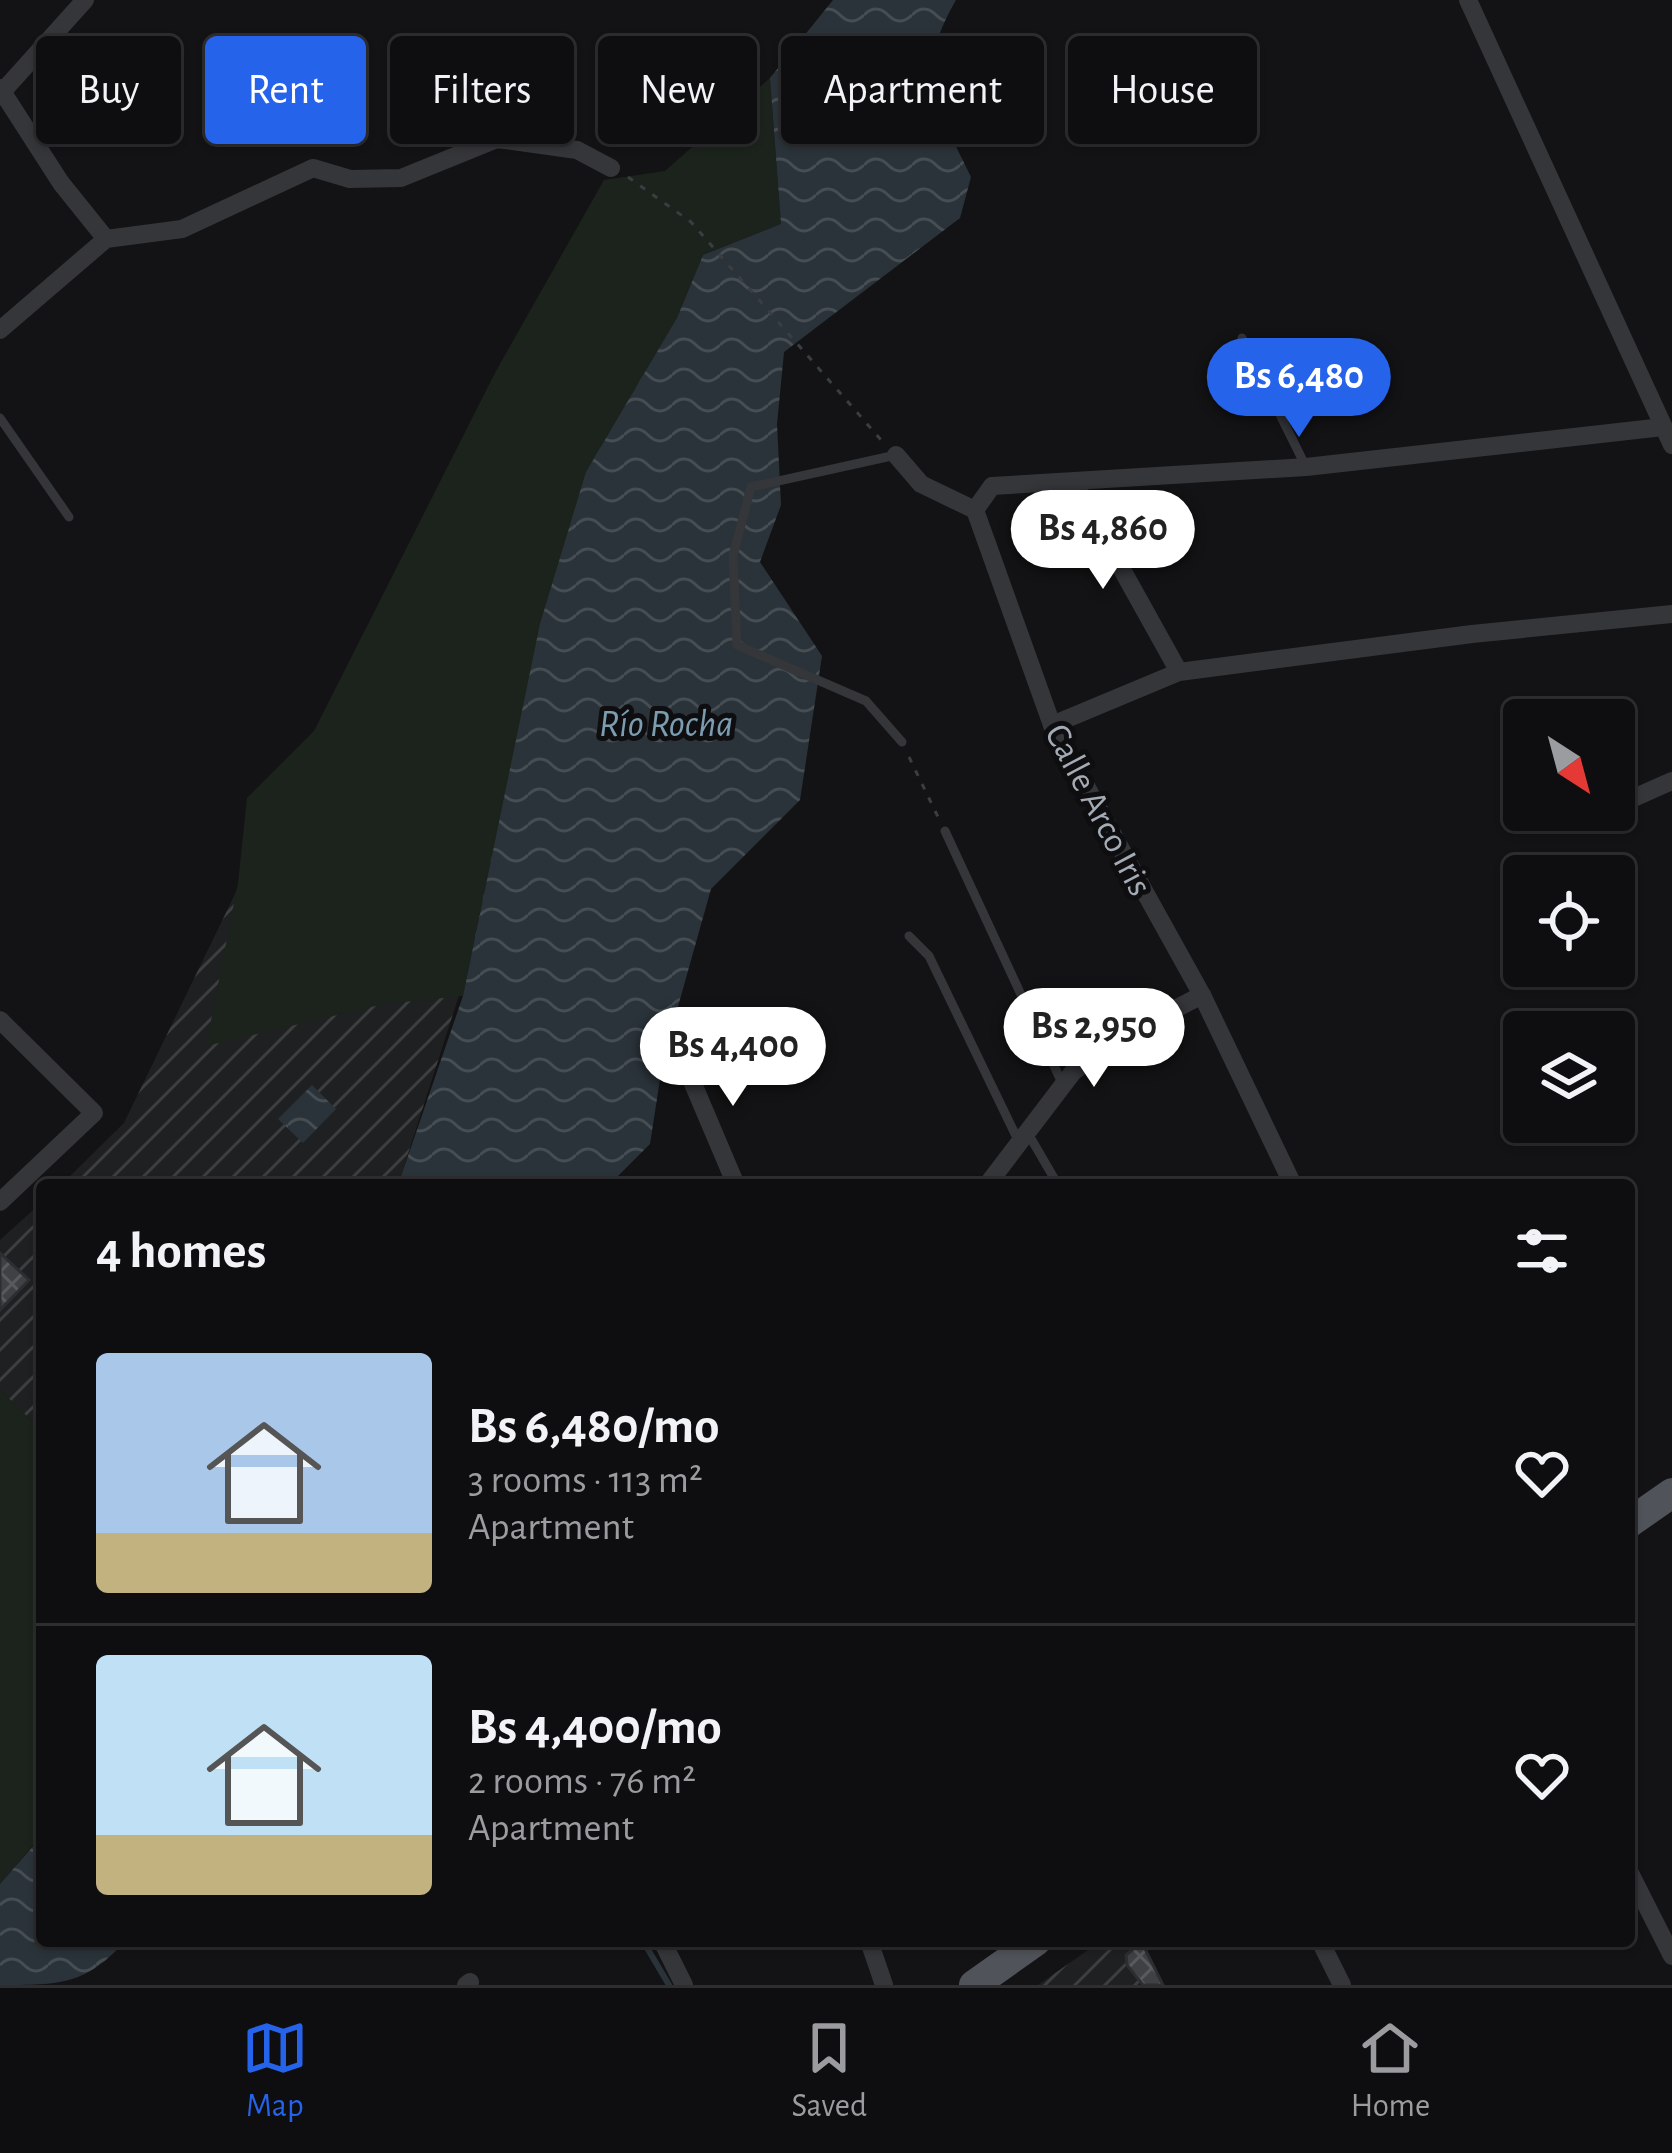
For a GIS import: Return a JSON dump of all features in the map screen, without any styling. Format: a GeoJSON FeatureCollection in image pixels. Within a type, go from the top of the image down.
{"type":"FeatureCollection","features":[{"type":"Feature","properties":{"kind":"main road"},"geometry":{"type":"LineString","coordinates":[[1635,1519],[1672,1493]]}},
{"type":"Feature","properties":{"kind":"main road"},"geometry":{"type":"LineString","coordinates":[[990,1981],[1029,1947]]}},
{"type":"Feature","properties":{"kind":"street"},"geometry":{"type":"LineString","coordinates":[[85,0],[2,90],[61,183],[106,239]]}},
{"type":"Feature","properties":{"kind":"street"},"geometry":{"type":"LineString","coordinates":[[896,455],[921,484],[975,510],[992,486],[1075,485],[1667,436],[1468,0]]}},
{"type":"Feature","properties":{"kind":"street"},"geometry":{"type":"LineString","coordinates":[[0,330],[106,239],[182,229],[313,168],[350,179],[401,178],[497,139],[577,151],[610,168]]}},
{"type":"Feature","properties":{"kind":"street"},"geometry":{"type":"LineString","coordinates":[[1075,485],[1179,672]]}},
{"type":"Feature","properties":{"kind":"street","name":"Calle Arco Iris"},"geometry":{"type":"LineString","coordinates":[[975,510],[1052,725],[1202,995],[1290,1179]]}},
{"type":"Feature","properties":{"kind":"street"},"geometry":{"type":"LineString","coordinates":[[1052,725],[1179,672],[1672,614]]}},
{"type":"Feature","properties":{"kind":"street"},"geometry":{"type":"LineString","coordinates":[[1635,797],[1672,781]]}},
{"type":"Feature","properties":{"kind":"street"},"geometry":{"type":"LineString","coordinates":[[991,1179],[1063,1085],[1122,1037],[1202,995]]}},
{"type":"Feature","properties":{"kind":"street"},"geometry":{"type":"LineString","coordinates":[[0,1020],[94,1113],[0,1202]]}},
{"type":"Feature","properties":{"kind":"street"},"geometry":{"type":"LineString","coordinates":[[680,1053],[733,1179]]}},
{"type":"Feature","properties":{"kind":"street"},"geometry":{"type":"LineString","coordinates":[[1635,1883],[1672,1956]]}},
{"type":"Feature","properties":{"kind":"street"},"geometry":{"type":"LineString","coordinates":[[665,1947],[683,1985]]}},
{"type":"Feature","properties":{"kind":"street"},"geometry":{"type":"LineString","coordinates":[[871,1947],[884,1985]]}},
{"type":"Feature","properties":{"kind":"street"},"geometry":{"type":"LineString","coordinates":[[1323,1947],[1342,1985]]}},
{"type":"Feature","properties":{"kind":"lane"},"geometry":{"type":"LineString","coordinates":[[1242,338],[1306,467]]}},
{"type":"Feature","properties":{"kind":"lane"},"geometry":{"type":"LineString","coordinates":[[0,418],[69,517]]}},
{"type":"Feature","properties":{"kind":"lane"},"geometry":{"type":"LineString","coordinates":[[896,455],[751,488],[733,556],[737,645],[866,701],[902,742]]}},
{"type":"Feature","properties":{"kind":"lane"},"geometry":{"type":"LineString","coordinates":[[945,831],[1063,1085]]}},
{"type":"Feature","properties":{"kind":"lane"},"geometry":{"type":"LineString","coordinates":[[910,936],[929,956],[1022,1135],[1054,1179]]}},
{"type":"Feature","properties":{"kind":"path"},"geometry":{"type":"LineString","coordinates":[[610,168],[691,222],[797,341],[836,395],[896,455]]}},
{"type":"Feature","properties":{"kind":"path"},"geometry":{"type":"LineString","coordinates":[[902,742],[945,831]]}},
{"type":"Feature","properties":{"kind":"shaded area"},"geometry":{"type":"Polygon","coordinates":[[[770,78],[781,224],[703,255],[677,318],[586,472],[489,868],[463,996],[384,1004],[206,1046],[238,883],[247,798],[314,731],[496,371],[604,180],[665,171],[695,144],[757,144],[757,90],[770,78]]]}},
{"type":"Feature","properties":{"kind":"shaded area"},"geometry":{"type":"Polygon","coordinates":[[[677,318],[400,1179],[67,1179],[124,1123],[314,731],[677,318]]]}},
{"type":"Feature","properties":{"kind":"shaded area"},"geometry":{"type":"Polygon","coordinates":[[[36,1207],[36,1425],[0,1390],[0,1240],[36,1207]]]}},
{"type":"Feature","properties":{"kind":"shaded area"},"geometry":{"type":"Polygon","coordinates":[[[0,1390],[36,1425],[36,1842],[0,1884],[0,1390]]]}},
{"type":"Feature","properties":{"kind":"shaded area"},"geometry":{"type":"Polygon","coordinates":[[[1092,1947],[1144,1947],[1163,1985],[1038,1985],[1092,1947]]]}},
{"type":"Feature","properties":{"kind":"water","name":"Río Rocha"},"geometry":{"type":"Polygon","coordinates":[[[833,0],[956,0],[939,36],[804,36],[833,0]]]}},
{"type":"Feature","properties":{"kind":"water","name":"Río Rocha"},"geometry":{"type":"Polygon","coordinates":[[[781,64],[781,144],[955,144],[971,177],[960,218],[784,352],[777,424],[781,505],[760,562],[822,656],[800,800],[711,889],[663,1060],[650,1144],[615,1179],[400,1179],[463,996],[540,624],[586,472],[677,318],[703,255],[781,224],[770,78],[781,64]]]}},
{"type":"Feature","properties":{"kind":"water"},"geometry":{"type":"Polygon","coordinates":[[[312,1085],[336,1109],[303,1143],[278,1119],[312,1085]]]}},
{"type":"Feature","properties":{"kind":"water"},"geometry":{"type":"Polygon","coordinates":[[[36,1843],[36,1947],[119,1947],[70,1980],[0,1985],[0,1884],[36,1843]]]}},
{"type":"Feature","properties":{"kind":"building"},"geometry":{"type":"Polygon","coordinates":[[[0,1253],[29,1280],[0,1310],[0,1253]]]}},
{"type":"Feature","properties":{"kind":"building"},"geometry":{"type":"Polygon","coordinates":[[[1144,1947],[1163,1985],[1143,1985],[1127,1965],[1126,1955],[1144,1947]]]}},
{"type":"Feature","properties":{"kind":"waterway"},"geometry":{"type":"LineString","coordinates":[[647,1947],[669,1985]]}}]}
